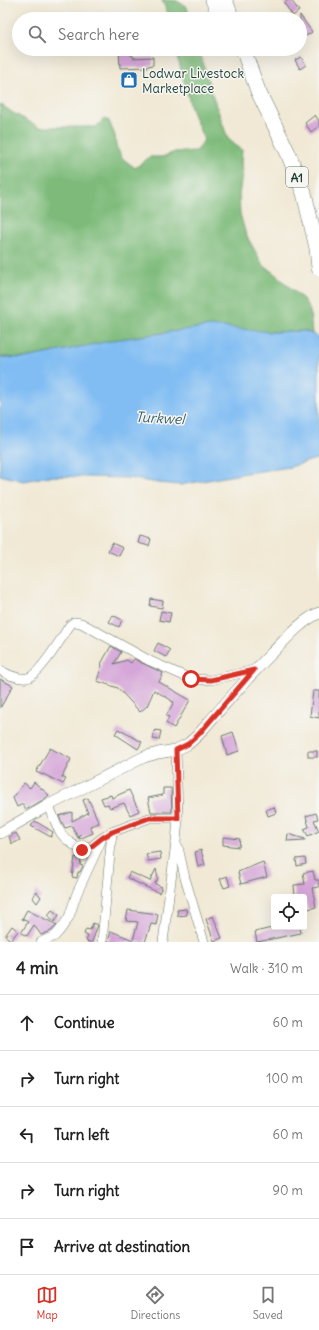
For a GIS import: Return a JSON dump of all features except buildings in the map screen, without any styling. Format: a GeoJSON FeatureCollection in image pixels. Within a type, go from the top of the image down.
{"type":"FeatureCollection","features":[{"type":"Feature","properties":{"kind":"highway"},"geometry":{"type":"LineString","coordinates":[[213,0],[218,12]]}},
{"type":"Feature","properties":{"kind":"highway"},"geometry":{"type":"LineString","coordinates":[[225,0],[229,12]]}},
{"type":"Feature","properties":{"kind":"highway","name":"A1"},"geometry":{"type":"LineString","coordinates":[[237,56],[251,82],[258,91]]}},
{"type":"Feature","properties":{"kind":"highway","name":"A1"},"geometry":{"type":"LineString","coordinates":[[246,56],[258,91],[288,153],[304,193],[317,248],[319,268]]}},
{"type":"Feature","properties":{"kind":"street"},"geometry":{"type":"LineString","coordinates":[[0,833],[49,805],[144,757],[176,750],[188,744],[198,735],[254,670],[304,623],[319,613]]}},
{"type":"Feature","properties":{"kind":"street"},"geometry":{"type":"LineString","coordinates":[[0,670],[17,678],[28,678],[34,675],[50,655],[70,625],[74,622],[81,623],[150,660],[191,679],[211,680],[254,670]]}},
{"type":"Feature","properties":{"kind":"street"},"geometry":{"type":"LineString","coordinates":[[163,942],[178,818],[176,750]]}},
{"type":"Feature","properties":{"kind":"street"},"geometry":{"type":"LineString","coordinates":[[49,805],[60,833],[70,844],[82,850],[92,846],[112,832],[149,818],[178,818]]}},
{"type":"Feature","properties":{"kind":"street"},"geometry":{"type":"LineString","coordinates":[[102,942],[112,832]]}},
{"type":"Feature","properties":{"kind":"street"},"geometry":{"type":"LineString","coordinates":[[41,942],[55,936],[62,929],[69,917],[77,893],[102,838]]}},
{"type":"Feature","properties":{"kind":"street"},"geometry":{"type":"LineString","coordinates":[[176,842],[204,942]]}},
{"type":"Feature","properties":{"kind":"green space"},"geometry":{"type":"Polygon","coordinates":[[[162,0],[177,1],[187,7],[188,12],[167,12],[162,0]]]}},
{"type":"Feature","properties":{"kind":"green space"},"geometry":{"type":"Polygon","coordinates":[[[176,56],[201,56],[211,91],[228,139],[242,150],[242,174],[239,195],[240,214],[246,235],[263,265],[304,300],[310,311],[312,334],[305,331],[272,332],[60,351],[25,358],[0,357],[0,104],[39,127],[96,127],[104,119],[109,121],[115,136],[116,146],[122,158],[135,168],[150,157],[162,157],[175,152],[197,151],[204,140],[192,111],[179,62],[176,56]]]}},
{"type":"Feature","properties":{"kind":"water","name":"Turkwel"},"geometry":{"type":"Polygon","coordinates":[[[211,326],[272,332],[305,331],[319,337],[319,458],[290,467],[180,485],[128,478],[49,476],[24,481],[0,475],[0,357],[25,358],[120,339],[211,326]]]}},
{"type":"Feature","properties":{"kind":"place","name":"Lodwar Livestock Marketplace"},"geometry":{"type":"Point","coordinates":[129,80]}},
{"type":"Feature","properties":{"kind":"route"},"geometry":{"type":"LineString","coordinates":[[82,850],[92,846],[112,832],[149,818],[178,818],[176,750],[188,744],[198,735],[254,670],[211,680],[191,679]]}}]}
